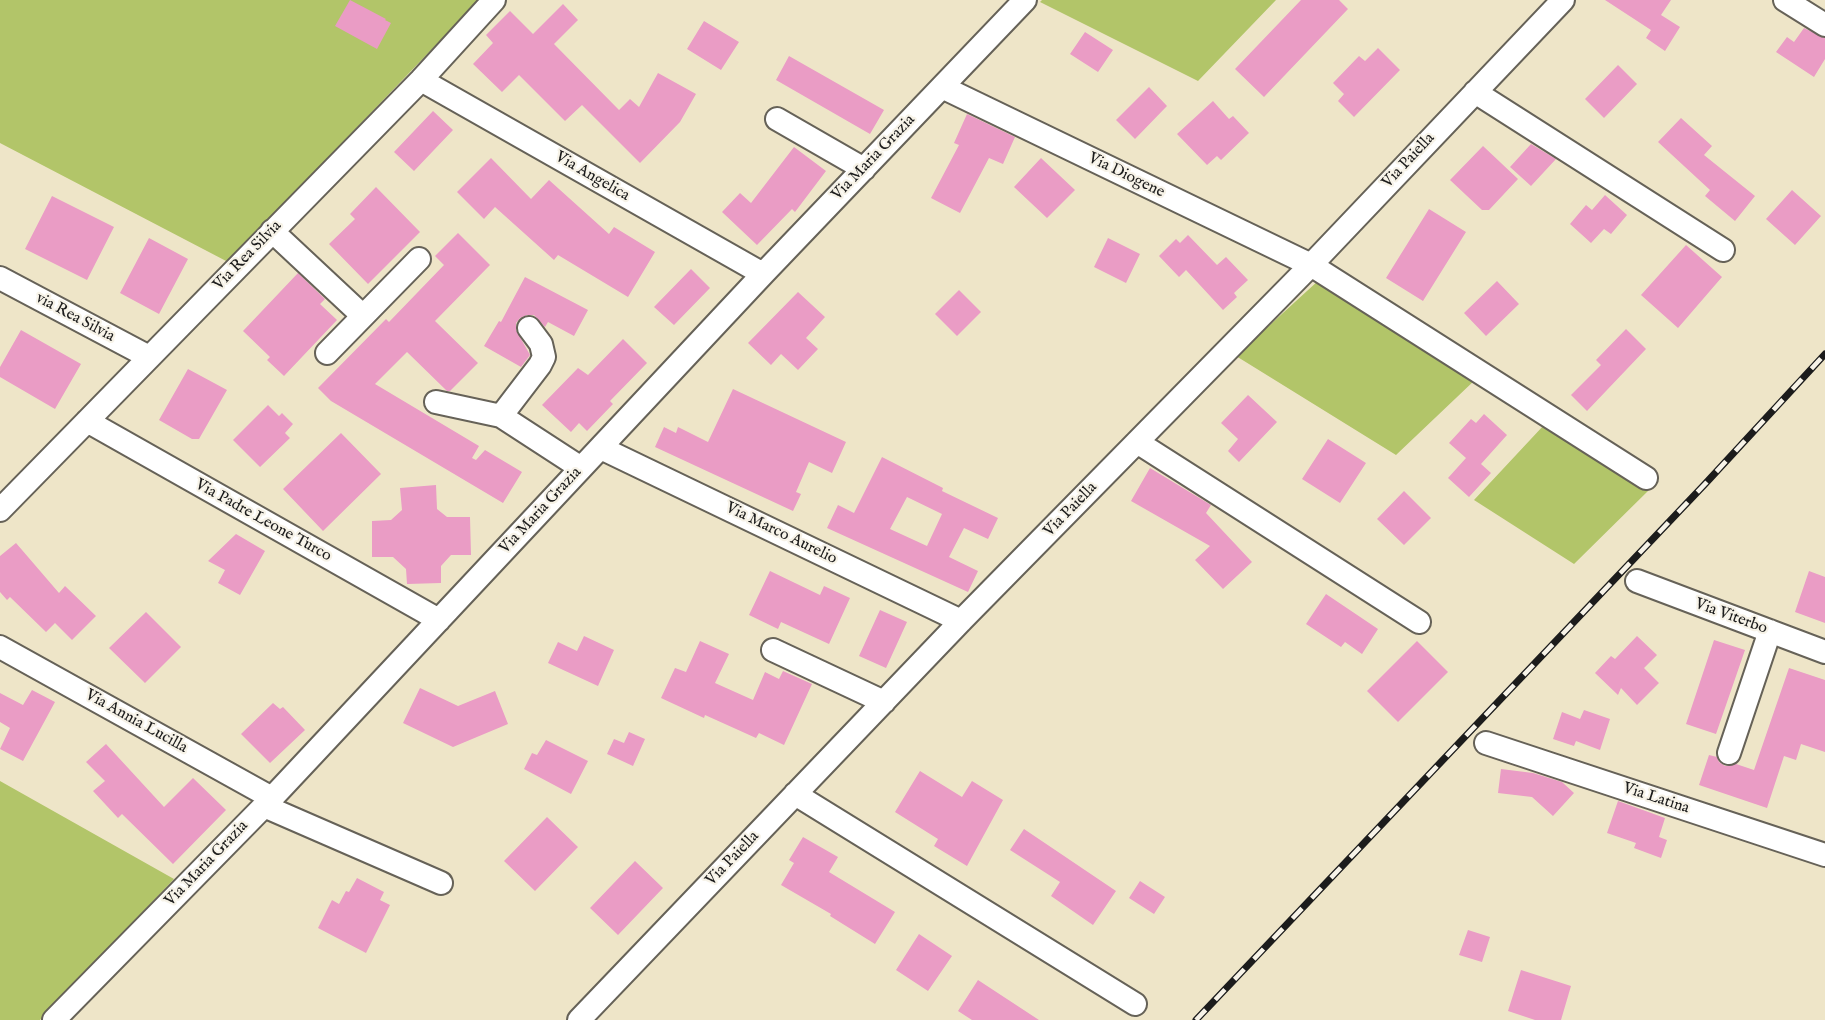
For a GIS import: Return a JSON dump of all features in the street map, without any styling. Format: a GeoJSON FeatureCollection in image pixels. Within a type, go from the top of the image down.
{"type":"FeatureCollection","features":[{"type":"Feature","properties":{"kind":"street","name":"Via Rea Silvia"},"geometry":{"type":"LineString","coordinates":[[0,510],[421,80],[494,0]]}},
{"type":"Feature","properties":{"kind":"street","name":"Via Maria Grazia"},"geometry":{"type":"LineString","coordinates":[[54,1020],[268,802],[763,274],[1025,0]]}},
{"type":"Feature","properties":{"kind":"street","name":"Via Paiella"},"geometry":{"type":"LineString","coordinates":[[579,1020],[961,621],[1311,265],[1563,0]]}},
{"type":"Feature","properties":{"kind":"street"},"geometry":{"type":"LineString","coordinates":[[1785,0],[1825,25]]}},
{"type":"Feature","properties":{"kind":"street","name":"Via Angelica"},"geometry":{"type":"LineString","coordinates":[[421,80],[763,274]]}},
{"type":"Feature","properties":{"kind":"street","name":"Via Diogene"},"geometry":{"type":"LineString","coordinates":[[942,87],[1311,265],[1646,478]]}},
{"type":"Feature","properties":{"kind":"street"},"geometry":{"type":"LineString","coordinates":[[1475,93],[1724,250]]}},
{"type":"Feature","properties":{"kind":"street"},"geometry":{"type":"LineString","coordinates":[[777,119],[864,169]]}},
{"type":"Feature","properties":{"kind":"street"},"geometry":{"type":"LineString","coordinates":[[272,231],[363,316]]}},
{"type":"Feature","properties":{"kind":"street"},"geometry":{"type":"LineString","coordinates":[[327,353],[419,260]]}},
{"type":"Feature","properties":{"kind":"street","name":"via Rea Silvia"},"geometry":{"type":"LineString","coordinates":[[0,279],[149,357]]}},
{"type":"Feature","properties":{"kind":"street"},"geometry":{"type":"LineString","coordinates":[[501,416],[544,357],[541,344],[529,328]]}},
{"type":"Feature","properties":{"kind":"street"},"geometry":{"type":"LineString","coordinates":[[436,402],[501,416],[581,468]]}},
{"type":"Feature","properties":{"kind":"street","name":"Via Padre Leone Turco"},"geometry":{"type":"LineString","coordinates":[[87,421],[439,620]]}},
{"type":"Feature","properties":{"kind":"street"},"geometry":{"type":"LineString","coordinates":[[1137,442],[1419,622]]}},
{"type":"Feature","properties":{"kind":"street","name":"Via Marco Aurelio"},"geometry":{"type":"LineString","coordinates":[[601,448],[961,621]]}},
{"type":"Feature","properties":{"kind":"street","name":"Via Viterbo"},"geometry":{"type":"LineString","coordinates":[[1637,581],[1825,652]]}},
{"type":"Feature","properties":{"kind":"street"},"geometry":{"type":"LineString","coordinates":[[1729,753],[1770,631]]}},
{"type":"Feature","properties":{"kind":"street","name":"Via Annia Lucilla"},"geometry":{"type":"LineString","coordinates":[[0,647],[268,802],[441,883]]}},
{"type":"Feature","properties":{"kind":"street"},"geometry":{"type":"LineString","coordinates":[[773,650],[884,702]]}},
{"type":"Feature","properties":{"kind":"street","name":"Via Latina"},"geometry":{"type":"LineString","coordinates":[[1486,743],[1825,855]]}},
{"type":"Feature","properties":{"kind":"street"},"geometry":{"type":"LineString","coordinates":[[795,794],[1135,1004]]}},
{"type":"Feature","properties":{"kind":"green space"},"geometry":{"type":"Polygon","coordinates":[[[0,0],[479,0],[228,262],[0,143],[0,0]]]}},
{"type":"Feature","properties":{"kind":"green space"},"geometry":{"type":"Polygon","coordinates":[[[1042,0],[1276,0],[1198,81],[1040,2],[1042,0]]]}},
{"type":"Feature","properties":{"kind":"green space"},"geometry":{"type":"Polygon","coordinates":[[[1319,280],[1476,379],[1396,455],[1236,356],[1319,280]]]}},
{"type":"Feature","properties":{"kind":"green space"},"geometry":{"type":"Polygon","coordinates":[[[1544,425],[1648,491],[1574,564],[1474,500],[1544,425]]]}},
{"type":"Feature","properties":{"kind":"green space"},"geometry":{"type":"Polygon","coordinates":[[[0,781],[174,879],[40,1020],[0,1020],[0,781]]]}},
{"type":"Feature","properties":{"kind":"building"},"geometry":{"type":"Polygon","coordinates":[[[350,0],[391,23],[377,49],[335,26],[350,0]]]}},
{"type":"Feature","properties":{"kind":"building"},"geometry":{"type":"Polygon","coordinates":[[[1301,0],[1339,0],[1348,9],[1264,97],[1235,69],[1301,0]]]}},
{"type":"Feature","properties":{"kind":"building"},"geometry":{"type":"Polygon","coordinates":[[[1605,0],[1671,0],[1661,15],[1680,27],[1665,51],[1646,38],[1651,30],[1605,0]]]}},
{"type":"Feature","properties":{"kind":"building"},"geometry":{"type":"Polygon","coordinates":[[[563,4],[578,20],[554,44],[619,110],[630,99],[639,107],[658,73],[696,94],[680,122],[640,163],[582,105],[565,121],[519,75],[502,92],[473,64],[493,43],[486,35],[510,11],[533,34],[563,4]]]}},
{"type":"Feature","properties":{"kind":"building"},"geometry":{"type":"Polygon","coordinates":[[[704,21],[739,42],[721,70],[687,49],[704,21]]]}},
{"type":"Feature","properties":{"kind":"building"},"geometry":{"type":"Polygon","coordinates":[[[1804,28],[1825,38],[1825,59],[1814,77],[1776,52],[1787,37],[1794,42],[1804,28]]]}},
{"type":"Feature","properties":{"kind":"building"},"geometry":{"type":"Polygon","coordinates":[[[1085,32],[1113,50],[1098,72],[1070,54],[1085,32]]]}},
{"type":"Feature","properties":{"kind":"building"},"geometry":{"type":"Polygon","coordinates":[[[1378,48],[1400,70],[1354,117],[1338,101],[1344,94],[1333,83],[1359,56],[1365,61],[1378,48]]]}},
{"type":"Feature","properties":{"kind":"building"},"geometry":{"type":"Polygon","coordinates":[[[789,56],[884,110],[870,134],[776,80],[789,56]]]}},
{"type":"Feature","properties":{"kind":"building"},"geometry":{"type":"Polygon","coordinates":[[[1618,65],[1637,84],[1604,118],[1585,99],[1618,65]]]}},
{"type":"Feature","properties":{"kind":"building"},"geometry":{"type":"Polygon","coordinates":[[[1149,87],[1167,106],[1135,139],[1116,120],[1149,87]]]}},
{"type":"Feature","properties":{"kind":"building"},"geometry":{"type":"Polygon","coordinates":[[[1213,101],[1229,119],[1233,116],[1249,133],[1221,160],[1217,156],[1207,165],[1177,134],[1213,101]]]}},
{"type":"Feature","properties":{"kind":"building"},"geometry":{"type":"Polygon","coordinates":[[[433,111],[453,130],[414,171],[394,152],[433,111]]]}},
{"type":"Feature","properties":{"kind":"building"},"geometry":{"type":"Polygon","coordinates":[[[967,114],[1015,137],[1003,164],[989,158],[960,213],[931,198],[959,145],[954,143],[967,114]]]}},
{"type":"Feature","properties":{"kind":"building"},"geometry":{"type":"Polygon","coordinates":[[[1681,118],[1712,146],[1704,155],[1755,196],[1735,221],[1705,196],[1710,190],[1658,142],[1681,118]]]}},
{"type":"Feature","properties":{"kind":"building"},"geometry":{"type":"Polygon","coordinates":[[[1531,144],[1556,159],[1531,186],[1510,167],[1531,144]]]}},
{"type":"Feature","properties":{"kind":"building"},"geometry":{"type":"Polygon","coordinates":[[[1483,146],[1518,179],[1489,210],[1482,210],[1450,180],[1483,146]]]}},
{"type":"Feature","properties":{"kind":"building"},"geometry":{"type":"Polygon","coordinates":[[[794,147],[826,171],[795,212],[792,209],[757,245],[722,212],[740,193],[751,203],[794,147]]]}},
{"type":"Feature","properties":{"kind":"building"},"geometry":{"type":"Polygon","coordinates":[[[491,158],[531,199],[549,180],[609,234],[614,227],[655,252],[628,297],[558,255],[554,260],[495,207],[484,219],[457,192],[491,158]]]}},
{"type":"Feature","properties":{"kind":"building"},"geometry":{"type":"Polygon","coordinates":[[[1041,158],[1075,190],[1047,218],[1014,187],[1041,158]]]}},
{"type":"Feature","properties":{"kind":"building"},"geometry":{"type":"Polygon","coordinates":[[[376,187],[420,232],[368,284],[329,244],[355,219],[350,214],[376,187]]]}},
{"type":"Feature","properties":{"kind":"building"},"geometry":{"type":"Polygon","coordinates":[[[1792,190],[1821,216],[1795,245],[1766,219],[1792,190]]]}},
{"type":"Feature","properties":{"kind":"building"},"geometry":{"type":"Polygon","coordinates":[[[1605,195],[1627,215],[1611,234],[1604,229],[1591,243],[1570,224],[1586,205],[1592,210],[1605,195]]]}},
{"type":"Feature","properties":{"kind":"building"},"geometry":{"type":"Polygon","coordinates":[[[52,196],[114,227],[87,280],[25,249],[52,196]]]}},
{"type":"Feature","properties":{"kind":"building"},"geometry":{"type":"Polygon","coordinates":[[[1429,209],[1466,232],[1423,301],[1386,278],[1429,209]]]}},
{"type":"Feature","properties":{"kind":"building"},"geometry":{"type":"Polygon","coordinates":[[[458,233],[490,265],[435,321],[478,363],[450,391],[447,391],[407,352],[375,384],[479,446],[472,458],[476,460],[485,450],[522,472],[503,503],[331,401],[318,388],[386,319],[389,322],[444,265],[435,256],[458,233]]]}},
{"type":"Feature","properties":{"kind":"building"},"geometry":{"type":"Polygon","coordinates":[[[1188,235],[1217,265],[1226,257],[1248,280],[1234,293],[1237,297],[1223,310],[1186,270],[1179,277],[1159,256],[1176,239],[1180,243],[1188,235]]]}},
{"type":"Feature","properties":{"kind":"building"},"geometry":{"type":"Polygon","coordinates":[[[149,238],[188,259],[159,314],[120,293],[149,238]]]}},
{"type":"Feature","properties":{"kind":"building"},"geometry":{"type":"Polygon","coordinates":[[[1108,238],[1140,254],[1126,283],[1094,267],[1108,238]]]}},
{"type":"Feature","properties":{"kind":"building"},"geometry":{"type":"Polygon","coordinates":[[[1686,245],[1722,277],[1678,328],[1641,295],[1686,245]]]}},
{"type":"Feature","properties":{"kind":"building"},"geometry":{"type":"Polygon","coordinates":[[[691,269],[710,288],[674,325],[654,307],[691,269]]]}},
{"type":"Feature","properties":{"kind":"building"},"geometry":{"type":"Polygon","coordinates":[[[298,273],[325,299],[320,304],[337,320],[284,376],[267,360],[270,357],[243,331],[298,273]]]}},
{"type":"Feature","properties":{"kind":"building"},"geometry":{"type":"Polygon","coordinates":[[[525,277],[588,310],[574,336],[548,322],[545,327],[534,315],[520,318],[516,323],[516,330],[530,355],[521,367],[484,346],[499,321],[501,322],[525,277]]]}},
{"type":"Feature","properties":{"kind":"building"},"geometry":{"type":"Polygon","coordinates":[[[1497,281],[1519,304],[1486,336],[1464,313],[1497,281]]]}},
{"type":"Feature","properties":{"kind":"building"},"geometry":{"type":"Polygon","coordinates":[[[959,290],[981,312],[957,336],[935,314],[959,290]]]}},
{"type":"Feature","properties":{"kind":"building"},"geometry":{"type":"Polygon","coordinates":[[[798,292],[825,317],[806,338],[818,349],[798,370],[781,354],[771,365],[748,343],[798,292]]]}},
{"type":"Feature","properties":{"kind":"building"},"geometry":{"type":"Polygon","coordinates":[[[1626,329],[1646,349],[1587,411],[1571,395],[1601,365],[1596,360],[1626,329]]]}},
{"type":"Feature","properties":{"kind":"building"},"geometry":{"type":"Polygon","coordinates":[[[21,330],[81,364],[55,409],[0,377],[0,367],[21,330]]]}},
{"type":"Feature","properties":{"kind":"building"},"geometry":{"type":"Polygon","coordinates":[[[623,339],[647,363],[610,401],[613,404],[587,431],[579,423],[571,432],[542,405],[578,368],[588,375],[623,339]]]}},
{"type":"Feature","properties":{"kind":"building"},"geometry":{"type":"Polygon","coordinates":[[[188,369],[227,390],[199,439],[192,439],[159,420],[188,369]]]}},
{"type":"Feature","properties":{"kind":"building"},"geometry":{"type":"Polygon","coordinates":[[[733,389],[846,442],[832,473],[809,462],[796,492],[801,494],[793,511],[655,447],[664,427],[676,433],[678,427],[708,442],[733,389]]]}},
{"type":"Feature","properties":{"kind":"building"},"geometry":{"type":"Polygon","coordinates":[[[1248,395],[1277,422],[1239,462],[1228,451],[1238,439],[1221,423],[1248,395]]]}},
{"type":"Feature","properties":{"kind":"building"},"geometry":{"type":"Polygon","coordinates":[[[268,405],[279,416],[282,413],[293,424],[285,433],[290,438],[260,467],[233,440],[268,405]]]}},
{"type":"Feature","properties":{"kind":"building"},"geometry":{"type":"Polygon","coordinates":[[[1484,414],[1507,435],[1481,464],[1491,473],[1469,497],[1448,478],[1466,458],[1449,443],[1471,419],[1476,423],[1484,414]]]}},
{"type":"Feature","properties":{"kind":"building"},"geometry":{"type":"Polygon","coordinates":[[[341,433],[381,474],[323,531],[283,489],[341,433]]]}},
{"type":"Feature","properties":{"kind":"building"},"geometry":{"type":"Polygon","coordinates":[[[1328,439],[1366,463],[1340,503],[1302,479],[1328,439]]]}},
{"type":"Feature","properties":{"kind":"building"},"geometry":{"type":"Polygon","coordinates":[[[882,457],[943,488],[942,491],[998,518],[988,539],[964,528],[949,557],[978,571],[968,592],[827,528],[838,505],[854,513],[882,457]],[[907,497],[890,529],[927,546],[942,514],[907,497]]]}},
{"type":"Feature","properties":{"kind":"building"},"geometry":{"type":"Polygon","coordinates":[[[1150,468],[1211,505],[1206,513],[1252,562],[1223,589],[1195,560],[1210,546],[1131,501],[1150,468]]]}},
{"type":"Feature","properties":{"kind":"building"},"geometry":{"type":"Polygon","coordinates":[[[436,485],[437,509],[447,517],[470,517],[471,555],[451,555],[441,566],[441,583],[407,584],[406,569],[393,557],[372,557],[372,521],[391,520],[402,510],[400,488],[436,485]]]}},
{"type":"Feature","properties":{"kind":"building"},"geometry":{"type":"Polygon","coordinates":[[[1404,491],[1431,518],[1404,545],[1377,519],[1404,491]]]}},
{"type":"Feature","properties":{"kind":"building"},"geometry":{"type":"Polygon","coordinates":[[[236,534],[265,551],[240,595],[218,583],[225,570],[208,561],[236,534]]]}},
{"type":"Feature","properties":{"kind":"building"},"geometry":{"type":"Polygon","coordinates":[[[16,543],[59,593],[65,586],[96,616],[72,640],[55,623],[46,632],[10,597],[7,600],[0,592],[0,556],[16,543]]]}},
{"type":"Feature","properties":{"kind":"building"},"geometry":{"type":"Polygon","coordinates":[[[770,571],[820,595],[824,586],[850,598],[829,644],[781,622],[778,629],[749,615],[770,571]]]}},
{"type":"Feature","properties":{"kind":"building"},"geometry":{"type":"Polygon","coordinates":[[[1809,571],[1825,577],[1825,623],[1795,612],[1809,571]]]}},
{"type":"Feature","properties":{"kind":"building"},"geometry":{"type":"Polygon","coordinates":[[[1326,594],[1378,629],[1362,654],[1345,642],[1341,647],[1306,624],[1326,594]]]}},
{"type":"Feature","properties":{"kind":"building"},"geometry":{"type":"Polygon","coordinates":[[[880,610],[907,622],[886,668],[859,656],[880,610]]]}},
{"type":"Feature","properties":{"kind":"building"},"geometry":{"type":"Polygon","coordinates":[[[146,612],[181,647],[145,683],[109,648],[146,612]]]}},
{"type":"Feature","properties":{"kind":"building"},"geometry":{"type":"Polygon","coordinates":[[[584,636],[614,650],[598,686],[548,663],[558,642],[577,651],[584,636]]]}},
{"type":"Feature","properties":{"kind":"building"},"geometry":{"type":"Polygon","coordinates":[[[1637,636],[1657,655],[1644,668],[1659,683],[1637,705],[1621,688],[1618,695],[1595,673],[1611,656],[1615,659],[1637,636]]]}},
{"type":"Feature","properties":{"kind":"building"},"geometry":{"type":"Polygon","coordinates":[[[1714,640],[1745,650],[1716,734],[1686,724],[1714,640]]]}},
{"type":"Feature","properties":{"kind":"building"},"geometry":{"type":"Polygon","coordinates":[[[700,641],[729,654],[715,683],[753,700],[765,672],[779,679],[783,671],[812,684],[784,745],[759,733],[756,738],[661,698],[675,668],[686,672],[700,641]]]}},
{"type":"Feature","properties":{"kind":"building"},"geometry":{"type":"Polygon","coordinates":[[[1417,641],[1448,672],[1398,722],[1367,691],[1417,641]]]}},
{"type":"Feature","properties":{"kind":"building"},"geometry":{"type":"Polygon","coordinates":[[[1789,668],[1825,680],[1825,752],[1801,744],[1796,760],[1784,756],[1767,808],[1699,785],[1709,755],[1717,757],[1719,762],[1725,766],[1736,764],[1754,770],[1789,668]]]}},
{"type":"Feature","properties":{"kind":"building"},"geometry":{"type":"Polygon","coordinates":[[[420,688],[458,706],[495,691],[508,724],[453,747],[403,723],[420,688]]]}},
{"type":"Feature","properties":{"kind":"building"},"geometry":{"type":"Polygon","coordinates":[[[32,690],[55,702],[23,761],[0,749],[10,728],[0,722],[0,693],[23,705],[32,690]]]}},
{"type":"Feature","properties":{"kind":"building"},"geometry":{"type":"Polygon","coordinates":[[[273,703],[280,709],[283,707],[305,730],[270,763],[241,734],[273,703]]]}},
{"type":"Feature","properties":{"kind":"building"},"geometry":{"type":"Polygon","coordinates":[[[1584,710],[1610,719],[1600,750],[1576,741],[1574,746],[1553,739],[1562,712],[1580,719],[1584,710]]]}},
{"type":"Feature","properties":{"kind":"building"},"geometry":{"type":"Polygon","coordinates":[[[629,732],[645,739],[633,766],[607,754],[614,739],[624,743],[629,732]]]}},
{"type":"Feature","properties":{"kind":"building"},"geometry":{"type":"Polygon","coordinates":[[[546,740],[588,761],[571,794],[524,769],[532,753],[537,755],[546,740]]]}},
{"type":"Feature","properties":{"kind":"building"},"geometry":{"type":"Polygon","coordinates":[[[106,744],[164,807],[193,778],[226,810],[173,864],[122,814],[118,818],[93,791],[105,781],[86,762],[106,744]]]}},
{"type":"Feature","properties":{"kind":"building"},"geometry":{"type":"Polygon","coordinates":[[[1501,769],[1533,773],[1562,782],[1574,793],[1553,816],[1532,797],[1498,793],[1501,769]]]}},
{"type":"Feature","properties":{"kind":"building"},"geometry":{"type":"Polygon","coordinates":[[[920,771],[962,797],[972,781],[1003,800],[967,866],[934,846],[938,839],[895,812],[920,771]]]}},
{"type":"Feature","properties":{"kind":"building"},"geometry":{"type":"Polygon","coordinates":[[[1618,801],[1665,818],[1659,837],[1667,840],[1661,858],[1634,848],[1636,843],[1607,833],[1618,801]]]}},
{"type":"Feature","properties":{"kind":"building"},"geometry":{"type":"Polygon","coordinates":[[[547,817],[578,847],[535,891],[504,861],[547,817]]]}},
{"type":"Feature","properties":{"kind":"building"},"geometry":{"type":"Polygon","coordinates":[[[1024,829],[1116,891],[1093,925],[1051,896],[1060,882],[1010,850],[1024,829]]]}},
{"type":"Feature","properties":{"kind":"building"},"geometry":{"type":"Polygon","coordinates":[[[803,837],[838,857],[829,872],[895,912],[875,944],[830,916],[831,914],[781,885],[794,863],[789,860],[803,837]]]}},
{"type":"Feature","properties":{"kind":"building"},"geometry":{"type":"Polygon","coordinates":[[[635,861],[663,888],[618,935],[590,908],[635,861]]]}},
{"type":"Feature","properties":{"kind":"building"},"geometry":{"type":"Polygon","coordinates":[[[357,878],[384,892],[380,900],[390,905],[366,953],[318,928],[332,900],[339,904],[357,878]]]}},
{"type":"Feature","properties":{"kind":"building"},"geometry":{"type":"Polygon","coordinates":[[[1140,881],[1165,897],[1154,914],[1129,898],[1140,881]]]}},
{"type":"Feature","properties":{"kind":"building"},"geometry":{"type":"Polygon","coordinates":[[[1468,930],[1490,937],[1482,962],[1459,955],[1468,930]]]}},
{"type":"Feature","properties":{"kind":"building"},"geometry":{"type":"Polygon","coordinates":[[[919,934],[952,956],[928,991],[896,970],[919,934]]]}},
{"type":"Feature","properties":{"kind":"building"},"geometry":{"type":"Polygon","coordinates":[[[1521,970],[1571,986],[1561,1020],[1535,1020],[1508,1011],[1521,970]]]}},
{"type":"Feature","properties":{"kind":"building"},"geometry":{"type":"Polygon","coordinates":[[[978,980],[1039,1020],[972,1020],[958,1011],[978,980]]]}},
{"type":"Feature","properties":{"kind":"railway"},"geometry":{"type":"LineString","coordinates":[[1196,1020],[1705,484],[1825,354]]}}]}
